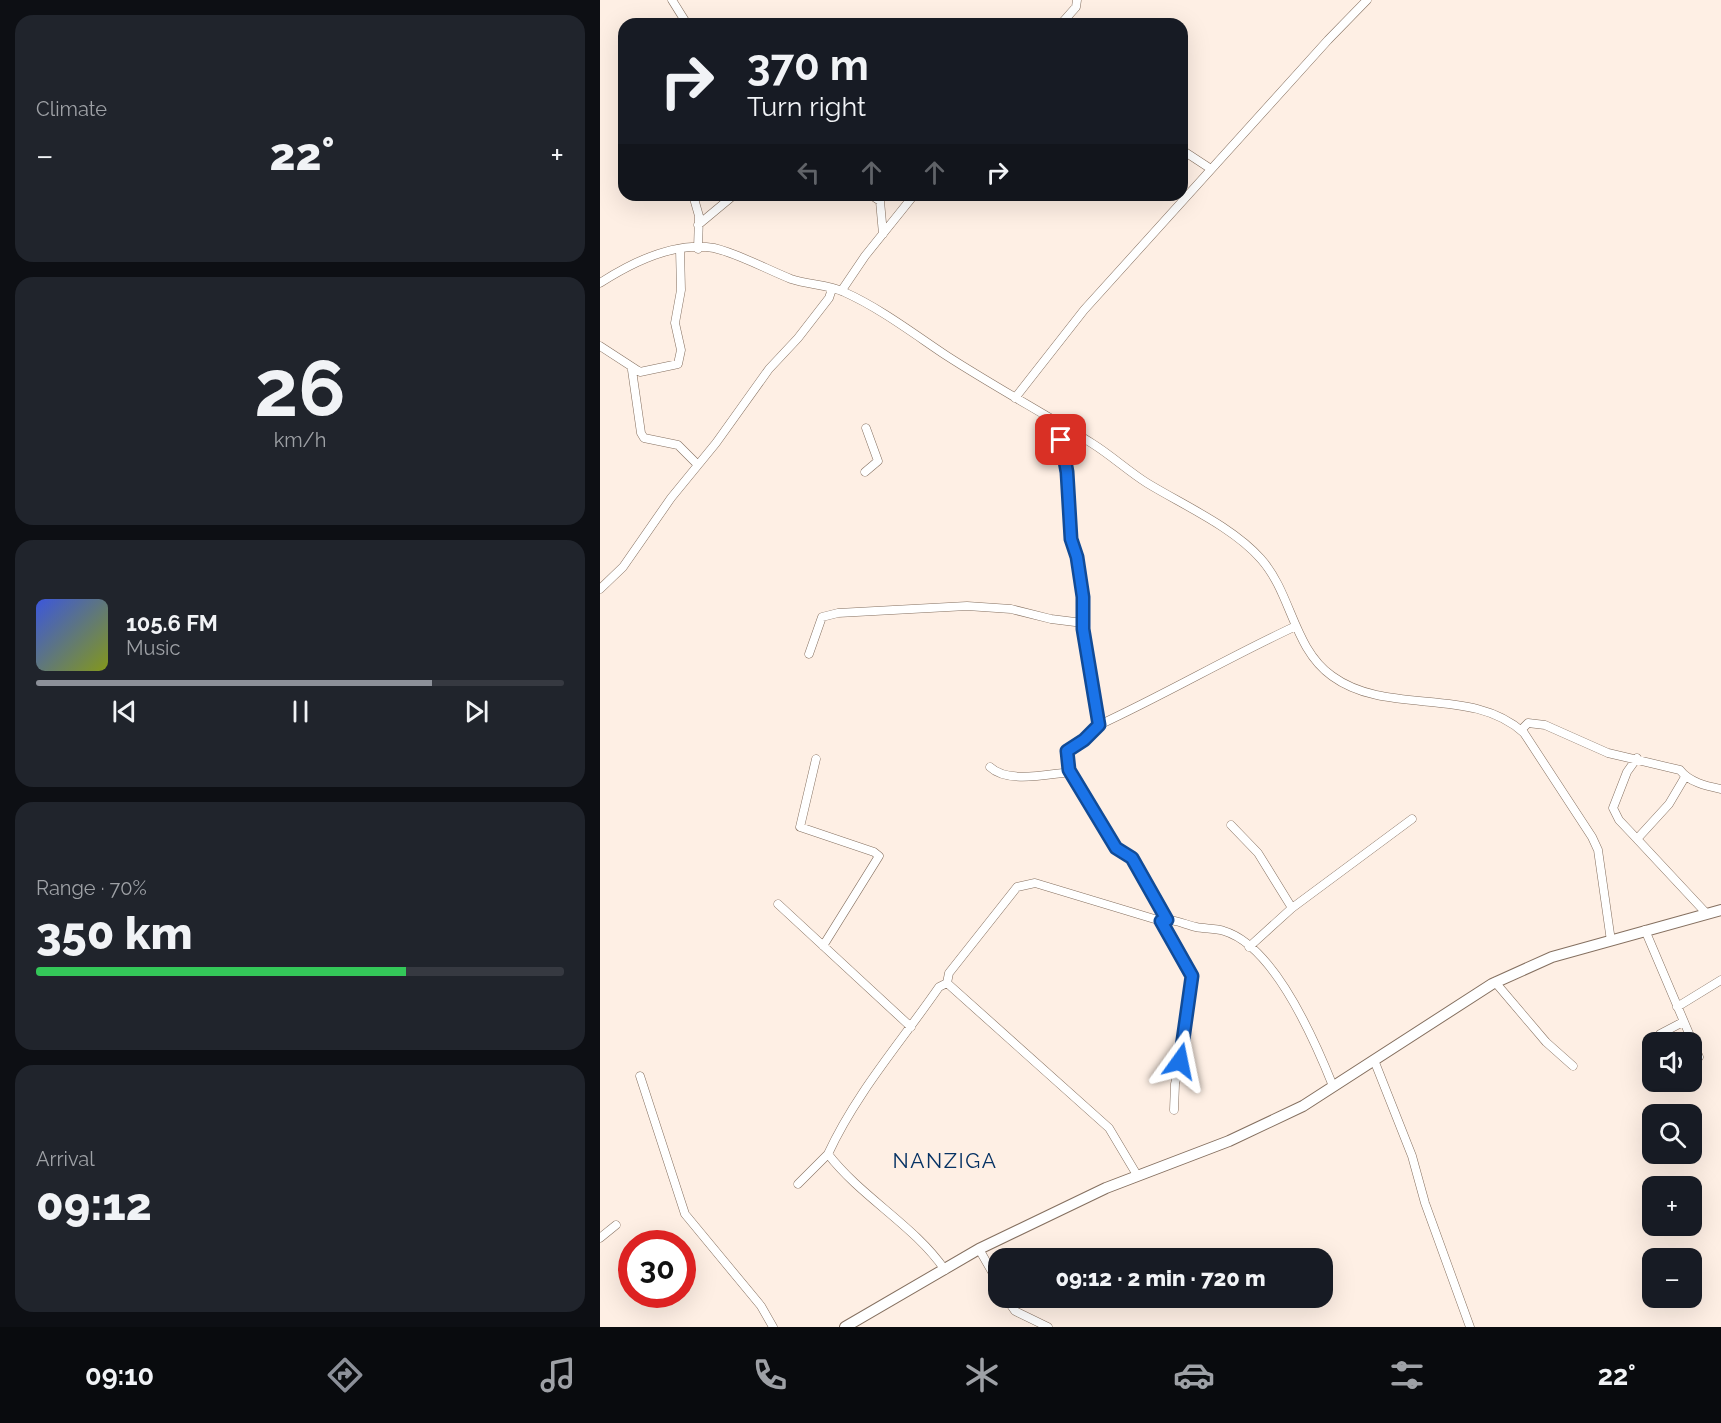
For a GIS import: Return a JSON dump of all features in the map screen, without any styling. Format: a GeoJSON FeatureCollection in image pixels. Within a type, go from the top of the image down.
{"type":"FeatureCollection","features":[{"type":"Feature","properties":{"kind":"street"},"geometry":{"type":"LineString","coordinates":[[672,0],[683,18]]}},
{"type":"Feature","properties":{"kind":"street"},"geometry":{"type":"LineString","coordinates":[[1066,18],[1076,7],[1077,0]]}},
{"type":"Feature","properties":{"kind":"street"},"geometry":{"type":"LineString","coordinates":[[1188,195],[1366,0]]}},
{"type":"Feature","properties":{"kind":"street"},"geometry":{"type":"LineString","coordinates":[[1188,154],[1211,169]]}},
{"type":"Feature","properties":{"kind":"street"},"geometry":{"type":"LineString","coordinates":[[695,201],[699,216],[698,249]]}},
{"type":"Feature","properties":{"kind":"street"},"geometry":{"type":"LineString","coordinates":[[698,225],[727,201]]}},
{"type":"Feature","properties":{"kind":"street"},"geometry":{"type":"LineString","coordinates":[[880,201],[883,234]]}},
{"type":"Feature","properties":{"kind":"street"},"geometry":{"type":"LineString","coordinates":[[842,290],[909,201]]}},
{"type":"Feature","properties":{"kind":"street"},"geometry":{"type":"LineString","coordinates":[[1015,398],[1084,310],[1182,201]]}},
{"type":"Feature","properties":{"kind":"street"},"geometry":{"type":"LineString","coordinates":[[600,283],[623,268],[680,249],[713,248],[802,283],[842,290],[1095,446],[1145,482],[1204,514],[1262,560],[1316,662],[1333,677],[1355,688],[1393,698],[1491,712],[1511,721],[1521,730],[1581,820],[1598,850],[1611,940]]}},
{"type":"Feature","properties":{"kind":"street"},"geometry":{"type":"LineString","coordinates":[[600,346],[632,370],[639,372],[680,362],[680,338],[675,323],[681,290],[680,249]]}},
{"type":"Feature","properties":{"kind":"street"},"geometry":{"type":"LineString","coordinates":[[600,589],[623,567],[769,369],[798,338],[829,298],[832,289]]}},
{"type":"Feature","properties":{"kind":"street"},"geometry":{"type":"LineString","coordinates":[[632,370],[637,410],[644,438],[678,445],[697,464]]}},
{"type":"Feature","properties":{"kind":"street"},"geometry":{"type":"LineString","coordinates":[[1056,422],[1067,472],[1071,539],[1077,557],[1083,597],[1083,623],[1099,725]]}},
{"type":"Feature","properties":{"kind":"street"},"geometry":{"type":"LineString","coordinates":[[865,472],[879,461],[866,428]]}},
{"type":"Feature","properties":{"kind":"street"},"geometry":{"type":"LineString","coordinates":[[809,654],[822,617],[838,612],[967,606],[1011,609],[1051,619],[1083,623]]}},
{"type":"Feature","properties":{"kind":"street"},"geometry":{"type":"LineString","coordinates":[[1174,1110],[1175,1084],[1185,1038],[1192,976],[1132,858],[1116,848],[1071,772],[1067,751],[1091,734],[1099,725],[1157,699],[1181,682],[1296,626]]}},
{"type":"Feature","properties":{"kind":"street"},"geometry":{"type":"LineString","coordinates":[[1521,730],[1528,723],[1545,725],[1608,753],[1680,770],[1685,777],[1721,789]]}},
{"type":"Feature","properties":{"kind":"street"},"geometry":{"type":"LineString","coordinates":[[1636,758],[1627,772],[1613,808],[1619,820],[1707,914]]}},
{"type":"Feature","properties":{"kind":"street"},"geometry":{"type":"LineString","coordinates":[[816,759],[801,827],[874,852],[879,856],[823,946]]}},
{"type":"Feature","properties":{"kind":"street"},"geometry":{"type":"LineString","coordinates":[[990,767],[1005,774],[1029,776],[1071,772]]}},
{"type":"Feature","properties":{"kind":"street"},"geometry":{"type":"LineString","coordinates":[[1638,839],[1669,804],[1685,777]]}},
{"type":"Feature","properties":{"kind":"street"},"geometry":{"type":"LineString","coordinates":[[1250,947],[1292,908],[1412,819]]}},
{"type":"Feature","properties":{"kind":"street"},"geometry":{"type":"LineString","coordinates":[[1231,825],[1258,853],[1292,908]]}},
{"type":"Feature","properties":{"kind":"street"},"geometry":{"type":"LineString","coordinates":[[947,983],[949,973],[1017,887],[1035,883],[1164,920],[1224,931],[1250,947],[1283,986],[1333,1086]]}},
{"type":"Feature","properties":{"kind":"street"},"geometry":{"type":"LineString","coordinates":[[778,904],[911,1027]]}},
{"type":"Feature","properties":{"kind":"street"},"geometry":{"type":"LineString","coordinates":[[845,1327],[979,1250],[1137,1174],[1229,1141],[1303,1106],[1495,982],[1552,957],[1721,910]]}},
{"type":"Feature","properties":{"kind":"street"},"geometry":{"type":"LineString","coordinates":[[1645,930],[1688,1032]]}},
{"type":"Feature","properties":{"kind":"street"},"geometry":{"type":"LineString","coordinates":[[1677,1007],[1721,980]]}},
{"type":"Feature","properties":{"kind":"street"},"geometry":{"type":"LineString","coordinates":[[1495,982],[1546,1042],[1573,1066]]}},
{"type":"Feature","properties":{"kind":"street"},"geometry":{"type":"LineString","coordinates":[[798,1184],[828,1154],[860,1095],[939,987],[947,983]]}},
{"type":"Feature","properties":{"kind":"street"},"geometry":{"type":"LineString","coordinates":[[947,983],[1109,1128],[1137,1174]]}},
{"type":"Feature","properties":{"kind":"street"},"geometry":{"type":"LineString","coordinates":[[1664,1032],[1683,1022]]}},
{"type":"Feature","properties":{"kind":"street"},"geometry":{"type":"LineString","coordinates":[[1374,1060],[1412,1156],[1425,1203],[1470,1327]]}},
{"type":"Feature","properties":{"kind":"street"},"geometry":{"type":"LineString","coordinates":[[640,1076],[685,1214],[761,1306],[773,1327]]}},
{"type":"Feature","properties":{"kind":"street"},"geometry":{"type":"LineString","coordinates":[[828,1154],[880,1206],[933,1253],[945,1270]]}},
{"type":"Feature","properties":{"kind":"street"},"geometry":{"type":"LineString","coordinates":[[600,1238],[616,1225]]}},
{"type":"Feature","properties":{"kind":"street"},"geometry":{"type":"LineString","coordinates":[[979,1250],[988,1265]]}},
{"type":"Feature","properties":{"kind":"street"},"geometry":{"type":"LineString","coordinates":[[1013,1308],[1048,1327]]}},
{"type":"Feature","properties":{"kind":"district","name":"NANZIGA"},"geometry":{"type":"Point","coordinates":[945,1160]}},
{"type":"Feature","properties":{"kind":"route"},"geometry":{"type":"LineString","coordinates":[[1061,440],[1067,472],[1071,539],[1077,557],[1083,597],[1083,629],[1099,725],[1098,729],[1067,751],[1066,757],[1069,770],[1116,848],[1132,858],[1167,920],[1161,921],[1192,976],[1180,1061]]}}]}
